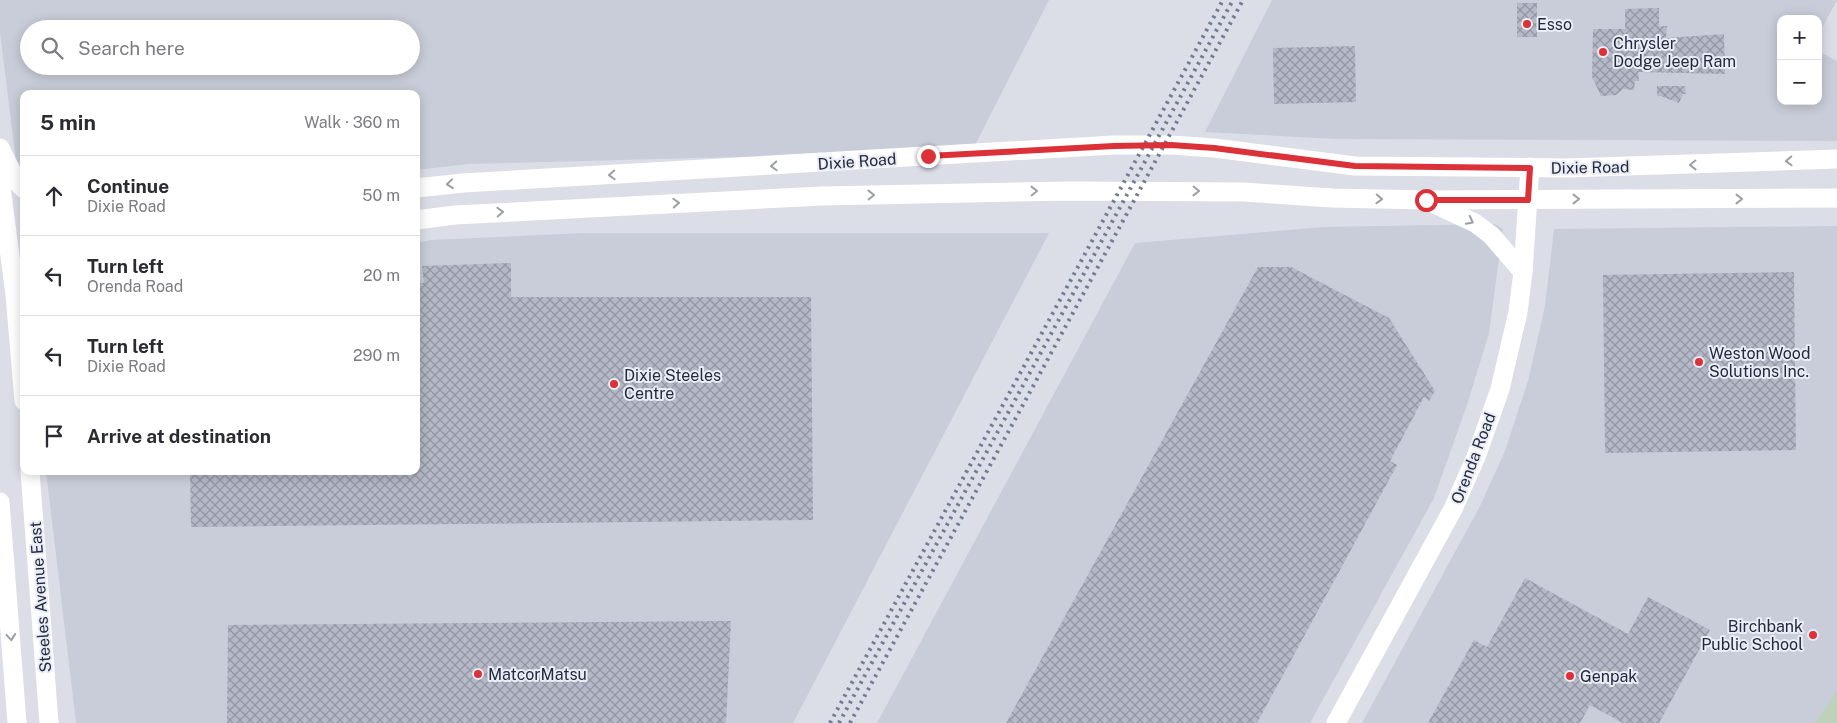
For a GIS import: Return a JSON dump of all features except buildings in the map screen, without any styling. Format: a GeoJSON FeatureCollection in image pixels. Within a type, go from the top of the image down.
{"type":"FeatureCollection","features":[{"type":"Feature","properties":{"kind":"main road","name":"Dixie Road"},"geometry":{"type":"LineString","coordinates":[[420,188],[463,183],[1133,145],[1214,148],[1355,166],[1530,168],[1837,159]]}},
{"type":"Feature","properties":{"kind":"main road"},"geometry":{"type":"LineString","coordinates":[[0,148],[16,182],[20,186]]}},
{"type":"Feature","properties":{"kind":"main road","name":"Orenda Road"},"geometry":{"type":"LineString","coordinates":[[1336,723],[1463,488],[1500,390],[1518,312],[1523,272],[1530,168]]}},
{"type":"Feature","properties":{"kind":"main road"},"geometry":{"type":"LineString","coordinates":[[0,179],[10,237],[12,274],[20,338]]}},
{"type":"Feature","properties":{"kind":"main road","name":"Dixie Road"},"geometry":{"type":"LineString","coordinates":[[420,219],[455,215],[822,196],[976,192],[1243,192],[1332,198],[1426,200],[1837,198]]}},
{"type":"Feature","properties":{"kind":"main road"},"geometry":{"type":"LineString","coordinates":[[1426,200],[1475,223],[1491,235],[1523,272]]}},
{"type":"Feature","properties":{"kind":"main road","name":"Steeles Avenue East"},"geometry":{"type":"LineString","coordinates":[[30,475],[49,723]]}},
{"type":"Feature","properties":{"kind":"main road","name":"Steeles Avenue East"},"geometry":{"type":"LineString","coordinates":[[0,502],[17,723]]}},
{"type":"Feature","properties":{"kind":"shaded area"},"geometry":{"type":"Polygon","coordinates":[[[0,0],[1049,0],[972,151],[468,164],[420,170],[420,90],[20,90],[19,186],[0,32],[0,0]]]}},
{"type":"Feature","properties":{"kind":"shaded area"},"geometry":{"type":"Polygon","coordinates":[[[1272,0],[1837,0],[1822,28],[1822,15],[1777,15],[1777,105],[1822,105],[1822,53],[1837,61],[1837,141],[1338,139],[1205,132],[1272,0]]]}},
{"type":"Feature","properties":{"kind":"shaded area"},"geometry":{"type":"Polygon","coordinates":[[[1495,224],[1503,229],[1489,333],[1467,405],[1434,498],[1310,723],[877,723],[1135,243],[1324,227],[1495,224]]]}},
{"type":"Feature","properties":{"kind":"shaded area"},"geometry":{"type":"Polygon","coordinates":[[[1837,226],[1837,723],[1362,723],[1480,506],[1505,451],[1528,381],[1545,306],[1554,229],[1837,226]]]}},
{"type":"Feature","properties":{"kind":"shaded area"},"geometry":{"type":"Polygon","coordinates":[[[584,233],[1049,233],[793,723],[76,723],[46,475],[420,475],[420,242],[431,240],[584,233]]]}},
{"type":"Feature","properties":{"kind":"green space"},"geometry":{"type":"Polygon","coordinates":[[[1837,691],[1837,723],[1815,723],[1837,691]]]}},
{"type":"Feature","properties":{"kind":"railway"},"geometry":{"type":"LineString","coordinates":[[830,723],[1223,0]]}},
{"type":"Feature","properties":{"kind":"railway"},"geometry":{"type":"LineString","coordinates":[[839,723],[1233,0]]}},
{"type":"Feature","properties":{"kind":"railway"},"geometry":{"type":"LineString","coordinates":[[850,723],[1243,0]]}},
{"type":"Feature","properties":{"kind":"place","name":"Esso"},"geometry":{"type":"Point","coordinates":[1527,24]}},
{"type":"Feature","properties":{"kind":"place","name":"Chrysler Dodge Jeep Ram"},"geometry":{"type":"Point","coordinates":[1603,52]}},
{"type":"Feature","properties":{"kind":"place","name":"Weston Wood Solutions Inc."},"geometry":{"type":"Point","coordinates":[1699,362]}},
{"type":"Feature","properties":{"kind":"place","name":"Dixie Steeles Centre"},"geometry":{"type":"Point","coordinates":[614,384]}},
{"type":"Feature","properties":{"kind":"place","name":"Birchbank Public School"},"geometry":{"type":"Point","coordinates":[1813,635]}},
{"type":"Feature","properties":{"kind":"place","name":"MatcorMatsu"},"geometry":{"type":"Point","coordinates":[478,674]}},
{"type":"Feature","properties":{"kind":"place","name":"Genpak"},"geometry":{"type":"Point","coordinates":[1570,676]}},
{"type":"Feature","properties":{"kind":"route"},"geometry":{"type":"LineString","coordinates":[[928,156],[1114,146],[1171,145],[1214,148],[1355,166],[1530,168],[1528,200],[1426,200]]}}]}
